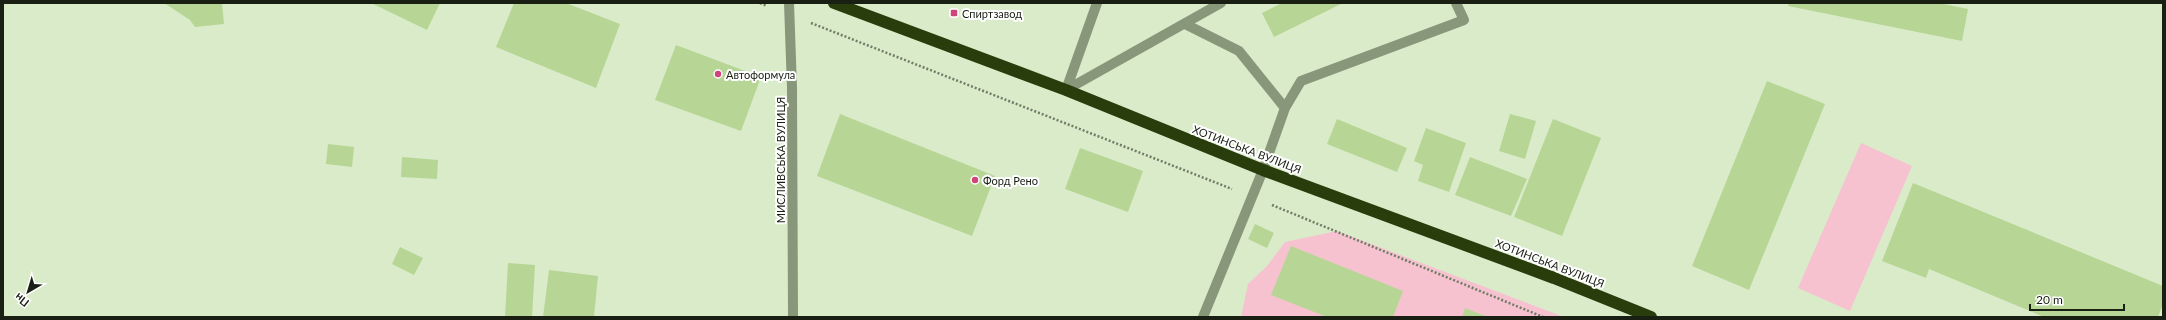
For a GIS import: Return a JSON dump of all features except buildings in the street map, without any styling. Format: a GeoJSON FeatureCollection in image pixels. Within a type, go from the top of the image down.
{"type":"FeatureCollection","features":[{"type":"Feature","properties":{"kind":"highway","name":"ХОТИНСЬКА ВУЛИЦЯ"},"geometry":{"type":"LineString","coordinates":[[834,3],[1066,90],[1263,170],[1554,278],[1651,317]]}},
{"type":"Feature","properties":{"kind":"street","name":"МИСЛИВСЬКА ВУЛИЦЯ"},"geometry":{"type":"LineString","coordinates":[[789,3],[792,96],[793,317]]}},
{"type":"Feature","properties":{"kind":"street"},"geometry":{"type":"LineString","coordinates":[[1066,90],[1097,3]]}},
{"type":"Feature","properties":{"kind":"street"},"geometry":{"type":"LineString","coordinates":[[1066,90],[1221,3]]}},
{"type":"Feature","properties":{"kind":"street"},"geometry":{"type":"LineString","coordinates":[[1203,317],[1263,170],[1285,108],[1301,81],[1464,20],[1456,3]]}},
{"type":"Feature","properties":{"kind":"street"},"geometry":{"type":"LineString","coordinates":[[1185,24],[1239,51],[1285,108]]}},
{"type":"Feature","properties":{"kind":"path"},"geometry":{"type":"LineString","coordinates":[[760,3],[1252,197],[1544,317]]}},
{"type":"Feature","properties":{"kind":"shaded area"},"geometry":{"type":"Polygon","coordinates":[[[1861,143],[1912,166],[1850,311],[1798,288],[1861,143]]]}},
{"type":"Feature","properties":{"kind":"shaded area"},"geometry":{"type":"Polygon","coordinates":[[[1337,231],[1564,317],[1241,317],[1248,284],[1267,266],[1285,242],[1337,231]]]}},
{"type":"Feature","properties":{"kind":"place","name":"Спиртзавод"},"geometry":{"type":"Point","coordinates":[954,13]}},
{"type":"Feature","properties":{"kind":"place","name":"Автоформула"},"geometry":{"type":"Point","coordinates":[718,74]}},
{"type":"Feature","properties":{"kind":"place","name":"Форд Рено"},"geometry":{"type":"Point","coordinates":[975,180]}}]}
